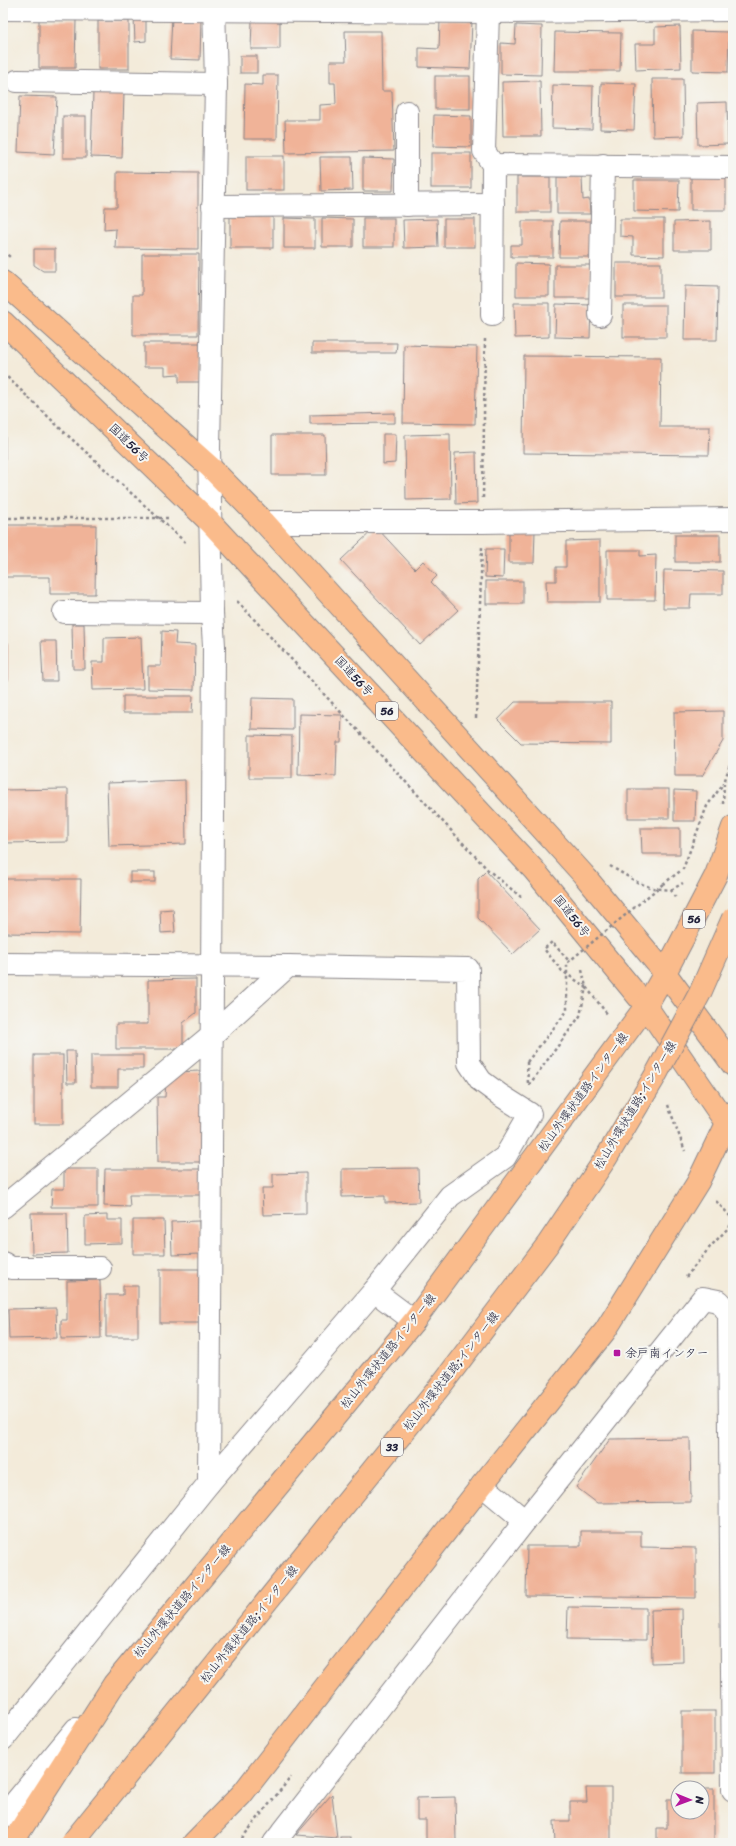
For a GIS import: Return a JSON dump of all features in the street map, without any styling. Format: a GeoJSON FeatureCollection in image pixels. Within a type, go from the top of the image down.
{"type":"FeatureCollection","features":[{"type":"Feature","properties":{"kind":"highway"},"geometry":{"type":"LineString","coordinates":[[3,282],[210,467],[264,522],[583,874],[666,973],[733,1065]]}},
{"type":"Feature","properties":{"kind":"highway","name":"国道56号"},"geometry":{"type":"LineString","coordinates":[[3,322],[210,522],[534,870],[646,1006],[731,1122]]}},
{"type":"Feature","properties":{"kind":"highway","name":"56"},"geometry":{"type":"LineString","coordinates":[[646,1006],[666,973],[716,875],[733,828]]}},
{"type":"Feature","properties":{"kind":"highway","name":"松山外環状道路;インター線"},"geometry":{"type":"LineString","coordinates":[[72,1843],[442,1384],[548,1244],[606,1158],[654,1078],[700,993],[733,918]]}},
{"type":"Feature","properties":{"kind":"highway","name":"松山外環状道路インター線"},"geometry":{"type":"LineString","coordinates":[[12,1843],[114,1684],[414,1321],[646,1006]]}},
{"type":"Feature","properties":{"kind":"highway"},"geometry":{"type":"LineString","coordinates":[[194,1843],[242,1794],[482,1485],[605,1330],[698,1182],[731,1122]]}},
{"type":"Feature","properties":{"kind":"street"},"geometry":{"type":"LineString","coordinates":[[5,7],[214,6],[733,10]]}},
{"type":"Feature","properties":{"kind":"street"},"geometry":{"type":"LineString","coordinates":[[209,1483],[213,1034],[214,646],[212,613],[210,467],[216,84],[214,6]]}},
{"type":"Feature","properties":{"kind":"street"},"geometry":{"type":"LineString","coordinates":[[492,315],[493,165],[484,151],[497,9]]}},
{"type":"Feature","properties":{"kind":"street"},"geometry":{"type":"LineString","coordinates":[[17,81],[216,84]]}},
{"type":"Feature","properties":{"kind":"street"},"geometry":{"type":"LineString","coordinates":[[407,112],[407,205]]}},
{"type":"Feature","properties":{"kind":"street"},"geometry":{"type":"LineString","coordinates":[[493,165],[733,167]]}},
{"type":"Feature","properties":{"kind":"street"},"geometry":{"type":"LineString","coordinates":[[600,315],[603,165]]}},
{"type":"Feature","properties":{"kind":"street"},"geometry":{"type":"LineString","coordinates":[[213,206],[493,204]]}},
{"type":"Feature","properties":{"kind":"street"},"geometry":{"type":"LineString","coordinates":[[264,522],[483,522],[733,519]]}},
{"type":"Feature","properties":{"kind":"street"},"geometry":{"type":"LineString","coordinates":[[64,612],[212,613]]}},
{"type":"Feature","properties":{"kind":"street"},"geometry":{"type":"LineString","coordinates":[[3,964],[213,965],[468,969],[469,1063],[481,1081],[530,1114],[505,1157],[450,1196],[374,1291],[209,1483],[3,1739]]}},
{"type":"Feature","properties":{"kind":"street"},"geometry":{"type":"LineString","coordinates":[[3,1207],[213,1034],[288,966]]}},
{"type":"Feature","properties":{"kind":"street"},"geometry":{"type":"LineString","coordinates":[[3,1264],[11,1268],[100,1268]]}},
{"type":"Feature","properties":{"kind":"street"},"geometry":{"type":"LineString","coordinates":[[374,1291],[414,1321]]}},
{"type":"Feature","properties":{"kind":"street"},"geometry":{"type":"LineString","coordinates":[[274,1843],[524,1521],[703,1298],[718,1301],[729,1313],[733,1790]]}},
{"type":"Feature","properties":{"kind":"street"},"geometry":{"type":"LineString","coordinates":[[482,1485],[524,1521]]}},
{"type":"Feature","properties":{"kind":"street"},"geometry":{"type":"LineString","coordinates":[[3,1817],[114,1684]]}},
{"type":"Feature","properties":{"kind":"street"},"geometry":{"type":"LineString","coordinates":[[202,1843],[242,1794]]}},
{"type":"Feature","properties":{"kind":"path"},"geometry":{"type":"LineString","coordinates":[[3,373],[64,432],[185,542],[187,546]]}},
{"type":"Feature","properties":{"kind":"path"},"geometry":{"type":"LineString","coordinates":[[3,518],[172,518]]}},
{"type":"Feature","properties":{"kind":"path"},"geometry":{"type":"LineString","coordinates":[[232,596],[488,870],[521,896]]}},
{"type":"Feature","properties":{"kind":"path"},"geometry":{"type":"LineString","coordinates":[[529,1085],[527,1062],[567,1011],[567,963],[683,869],[707,806],[724,783]]}},
{"type":"Feature","properties":{"kind":"path"},"geometry":{"type":"LineString","coordinates":[[607,864],[637,882],[652,888],[672,890],[692,924]]}},
{"type":"Feature","properties":{"kind":"path"},"geometry":{"type":"LineString","coordinates":[[569,961],[552,942],[544,949],[562,972],[586,986]]}},
{"type":"Feature","properties":{"kind":"building"},"geometry":{"type":"Polygon","coordinates":[[[172,17],[201,18],[200,60],[170,59],[172,17]]]}},
{"type":"Feature","properties":{"kind":"building"},"geometry":{"type":"Polygon","coordinates":[[[134,18],[146,18],[146,41],[135,42],[134,18]]]}},
{"type":"Feature","properties":{"kind":"building"},"geometry":{"type":"Polygon","coordinates":[[[39,20],[76,20],[75,68],[39,68],[39,20]]]}},
{"type":"Feature","properties":{"kind":"building"},"geometry":{"type":"Polygon","coordinates":[[[440,20],[472,21],[470,69],[419,67],[419,48],[439,49],[440,20]]]}},
{"type":"Feature","properties":{"kind":"building"},"geometry":{"type":"Polygon","coordinates":[[[98,21],[129,21],[129,69],[98,69],[98,21]]]}},
{"type":"Feature","properties":{"kind":"building"},"geometry":{"type":"Polygon","coordinates":[[[252,21],[280,21],[280,49],[251,49],[252,21]]]}},
{"type":"Feature","properties":{"kind":"building"},"geometry":{"type":"Polygon","coordinates":[[[516,25],[542,26],[541,75],[501,74],[501,43],[515,44],[516,25]]]}},
{"type":"Feature","properties":{"kind":"building"},"geometry":{"type":"Polygon","coordinates":[[[680,26],[681,68],[636,70],[635,44],[655,44],[655,27],[680,26]]]}},
{"type":"Feature","properties":{"kind":"building"},"geometry":{"type":"Polygon","coordinates":[[[345,31],[381,31],[382,91],[392,91],[394,151],[286,153],[285,120],[320,120],[320,105],[336,104],[335,83],[330,83],[330,61],[346,61],[345,31]]]}},
{"type":"Feature","properties":{"kind":"building"},"geometry":{"type":"Polygon","coordinates":[[[692,31],[729,32],[728,72],[692,71],[692,31]]]}},
{"type":"Feature","properties":{"kind":"building"},"geometry":{"type":"Polygon","coordinates":[[[555,32],[621,33],[620,71],[554,71],[555,32]]]}},
{"type":"Feature","properties":{"kind":"building"},"geometry":{"type":"Polygon","coordinates":[[[240,56],[257,56],[257,73],[240,73],[240,56]]]}},
{"type":"Feature","properties":{"kind":"building"},"geometry":{"type":"Polygon","coordinates":[[[263,75],[278,75],[277,139],[244,139],[245,84],[263,85],[263,75]]]}},
{"type":"Feature","properties":{"kind":"building"},"geometry":{"type":"Polygon","coordinates":[[[435,76],[470,76],[470,109],[435,109],[435,76]]]}},
{"type":"Feature","properties":{"kind":"building"},"geometry":{"type":"Polygon","coordinates":[[[652,79],[683,79],[684,136],[653,137],[652,79]]]}},
{"type":"Feature","properties":{"kind":"building"},"geometry":{"type":"Polygon","coordinates":[[[540,81],[541,136],[503,136],[502,82],[540,81]]]}},
{"type":"Feature","properties":{"kind":"building"},"geometry":{"type":"Polygon","coordinates":[[[601,83],[636,84],[634,130],[600,129],[601,83]]]}},
{"type":"Feature","properties":{"kind":"building"},"geometry":{"type":"Polygon","coordinates":[[[553,85],[593,86],[592,129],[552,128],[553,85]]]}},
{"type":"Feature","properties":{"kind":"building"},"geometry":{"type":"Polygon","coordinates":[[[93,92],[124,93],[122,158],[91,157],[93,92]]]}},
{"type":"Feature","properties":{"kind":"building"},"geometry":{"type":"Polygon","coordinates":[[[20,96],[57,97],[54,154],[18,152],[20,96]]]}},
{"type":"Feature","properties":{"kind":"building"},"geometry":{"type":"Polygon","coordinates":[[[727,102],[728,144],[698,145],[697,103],[727,102]]]}},
{"type":"Feature","properties":{"kind":"building"},"geometry":{"type":"Polygon","coordinates":[[[434,115],[471,116],[471,147],[433,146],[434,115]]]}},
{"type":"Feature","properties":{"kind":"building"},"geometry":{"type":"Polygon","coordinates":[[[63,116],[86,116],[86,158],[63,158],[63,116]]]}},
{"type":"Feature","properties":{"kind":"building"},"geometry":{"type":"Polygon","coordinates":[[[431,153],[471,153],[471,188],[431,188],[431,153]]]}},
{"type":"Feature","properties":{"kind":"building"},"geometry":{"type":"Polygon","coordinates":[[[246,156],[284,156],[284,190],[246,190],[246,156]]]}},
{"type":"Feature","properties":{"kind":"building"},"geometry":{"type":"Polygon","coordinates":[[[320,157],[352,157],[353,190],[321,191],[320,157]]]}},
{"type":"Feature","properties":{"kind":"building"},"geometry":{"type":"Polygon","coordinates":[[[363,158],[394,159],[393,191],[363,191],[363,158]]]}},
{"type":"Feature","properties":{"kind":"building"},"geometry":{"type":"Polygon","coordinates":[[[117,172],[198,173],[198,249],[115,248],[116,229],[104,230],[105,207],[117,207],[117,172]]]}},
{"type":"Feature","properties":{"kind":"building"},"geometry":{"type":"Polygon","coordinates":[[[691,175],[726,175],[726,210],[691,210],[691,175]]]}},
{"type":"Feature","properties":{"kind":"building"},"geometry":{"type":"Polygon","coordinates":[[[517,177],[550,177],[550,212],[517,212],[517,177]]]}},
{"type":"Feature","properties":{"kind":"building"},"geometry":{"type":"Polygon","coordinates":[[[557,177],[582,177],[583,200],[589,199],[590,214],[557,214],[557,177]]]}},
{"type":"Feature","properties":{"kind":"building"},"geometry":{"type":"Polygon","coordinates":[[[634,180],[679,180],[678,212],[634,211],[634,180]]]}},
{"type":"Feature","properties":{"kind":"building"},"geometry":{"type":"Polygon","coordinates":[[[230,217],[273,217],[273,248],[230,248],[230,217]]]}},
{"type":"Feature","properties":{"kind":"building"},"geometry":{"type":"Polygon","coordinates":[[[284,218],[315,219],[315,248],[284,248],[284,218]]]}},
{"type":"Feature","properties":{"kind":"building"},"geometry":{"type":"Polygon","coordinates":[[[322,218],[353,219],[353,247],[322,247],[322,218]]]}},
{"type":"Feature","properties":{"kind":"building"},"geometry":{"type":"Polygon","coordinates":[[[363,218],[394,218],[394,247],[363,247],[363,218]]]}},
{"type":"Feature","properties":{"kind":"building"},"geometry":{"type":"Polygon","coordinates":[[[437,219],[438,247],[404,248],[403,220],[437,219]]]}},
{"type":"Feature","properties":{"kind":"building"},"geometry":{"type":"Polygon","coordinates":[[[444,219],[475,219],[475,247],[444,247],[444,219]]]}},
{"type":"Feature","properties":{"kind":"building"},"geometry":{"type":"Polygon","coordinates":[[[620,219],[664,219],[664,256],[633,255],[633,237],[620,236],[620,219]]]}},
{"type":"Feature","properties":{"kind":"building"},"geometry":{"type":"Polygon","coordinates":[[[522,221],[553,221],[553,257],[511,257],[511,245],[522,245],[522,221]]]}},
{"type":"Feature","properties":{"kind":"building"},"geometry":{"type":"Polygon","coordinates":[[[560,221],[591,221],[591,257],[559,257],[560,221]]]}},
{"type":"Feature","properties":{"kind":"building"},"geometry":{"type":"Polygon","coordinates":[[[711,221],[711,250],[674,250],[674,222],[711,221]]]}},
{"type":"Feature","properties":{"kind":"building"},"geometry":{"type":"Polygon","coordinates":[[[34,249],[55,249],[55,271],[43,271],[34,265],[34,249]]]}},
{"type":"Feature","properties":{"kind":"building"},"geometry":{"type":"Polygon","coordinates":[[[142,254],[199,254],[198,335],[133,335],[133,295],[142,295],[142,254]]]}},
{"type":"Feature","properties":{"kind":"building"},"geometry":{"type":"Polygon","coordinates":[[[516,263],[549,264],[549,296],[516,296],[516,263]]]}},
{"type":"Feature","properties":{"kind":"building"},"geometry":{"type":"Polygon","coordinates":[[[616,263],[661,263],[661,297],[616,297],[616,263]]]}},
{"type":"Feature","properties":{"kind":"building"},"geometry":{"type":"Polygon","coordinates":[[[555,265],[591,265],[590,298],[555,298],[555,265]]]}},
{"type":"Feature","properties":{"kind":"building"},"geometry":{"type":"Polygon","coordinates":[[[685,286],[718,287],[717,340],[684,340],[685,286]]]}},
{"type":"Feature","properties":{"kind":"building"},"geometry":{"type":"Polygon","coordinates":[[[514,303],[549,303],[549,337],[515,338],[514,303]]]}},
{"type":"Feature","properties":{"kind":"building"},"geometry":{"type":"Polygon","coordinates":[[[556,304],[591,305],[590,338],[555,337],[556,304]]]}},
{"type":"Feature","properties":{"kind":"building"},"geometry":{"type":"Polygon","coordinates":[[[623,305],[666,305],[666,337],[623,337],[623,305]]]}},
{"type":"Feature","properties":{"kind":"building"},"geometry":{"type":"Polygon","coordinates":[[[144,343],[200,343],[201,382],[179,382],[179,374],[165,375],[165,367],[144,367],[144,343]]]}},
{"type":"Feature","properties":{"kind":"building"},"geometry":{"type":"Polygon","coordinates":[[[312,343],[397,343],[396,353],[312,353],[312,343]]]}},
{"type":"Feature","properties":{"kind":"building"},"geometry":{"type":"Polygon","coordinates":[[[404,345],[477,347],[475,424],[403,423],[404,345]]]}},
{"type":"Feature","properties":{"kind":"building"},"geometry":{"type":"Polygon","coordinates":[[[524,356],[661,357],[660,427],[710,427],[709,455],[523,453],[524,356]]]}},
{"type":"Feature","properties":{"kind":"building"},"geometry":{"type":"Polygon","coordinates":[[[395,413],[395,423],[310,424],[310,415],[395,413]]]}},
{"type":"Feature","properties":{"kind":"building"},"geometry":{"type":"Polygon","coordinates":[[[3,430],[5,430],[5,504],[3,504],[3,430]]]}},
{"type":"Feature","properties":{"kind":"building"},"geometry":{"type":"Polygon","coordinates":[[[383,434],[396,434],[395,463],[383,464],[383,434]]]}},
{"type":"Feature","properties":{"kind":"building"},"geometry":{"type":"Polygon","coordinates":[[[450,434],[451,499],[406,500],[405,435],[450,434]]]}},
{"type":"Feature","properties":{"kind":"building"},"geometry":{"type":"Polygon","coordinates":[[[272,435],[325,435],[326,475],[272,475],[272,435]]]}},
{"type":"Feature","properties":{"kind":"building"},"geometry":{"type":"Polygon","coordinates":[[[476,452],[477,503],[456,504],[455,453],[476,452]]]}},
{"type":"Feature","properties":{"kind":"building"},"geometry":{"type":"Polygon","coordinates":[[[4,525],[96,525],[95,594],[50,594],[50,577],[4,577],[4,525]]]}},
{"type":"Feature","properties":{"kind":"building"},"geometry":{"type":"Polygon","coordinates":[[[376,527],[415,569],[423,561],[437,576],[431,582],[458,610],[420,645],[341,560],[376,527]]]}},
{"type":"Feature","properties":{"kind":"building"},"geometry":{"type":"Polygon","coordinates":[[[509,531],[535,531],[534,563],[509,563],[509,531]]]}},
{"type":"Feature","properties":{"kind":"building"},"geometry":{"type":"Polygon","coordinates":[[[675,535],[720,535],[720,562],[675,562],[675,535]]]}},
{"type":"Feature","properties":{"kind":"building"},"geometry":{"type":"Polygon","coordinates":[[[600,540],[600,602],[547,602],[546,581],[556,581],[556,567],[566,567],[566,541],[600,540]]]}},
{"type":"Feature","properties":{"kind":"building"},"geometry":{"type":"Polygon","coordinates":[[[486,549],[504,549],[503,578],[485,577],[486,549]]]}},
{"type":"Feature","properties":{"kind":"building"},"geometry":{"type":"Polygon","coordinates":[[[607,550],[640,550],[640,556],[656,555],[655,600],[607,600],[607,550]]]}},
{"type":"Feature","properties":{"kind":"building"},"geometry":{"type":"Polygon","coordinates":[[[664,570],[723,571],[723,594],[691,594],[690,608],[663,608],[664,570]]]}},
{"type":"Feature","properties":{"kind":"building"},"geometry":{"type":"Polygon","coordinates":[[[486,581],[523,581],[523,604],[486,604],[486,581]]]}},
{"type":"Feature","properties":{"kind":"building"},"geometry":{"type":"Polygon","coordinates":[[[72,624],[84,624],[85,669],[73,669],[72,624]]]}},
{"type":"Feature","properties":{"kind":"building"},"geometry":{"type":"Polygon","coordinates":[[[162,631],[176,632],[175,644],[195,645],[194,690],[148,689],[148,666],[161,666],[162,631]]]}},
{"type":"Feature","properties":{"kind":"building"},"geometry":{"type":"Polygon","coordinates":[[[141,637],[143,689],[93,690],[92,662],[104,662],[104,638],[141,637]]]}},
{"type":"Feature","properties":{"kind":"building"},"geometry":{"type":"Polygon","coordinates":[[[41,641],[56,641],[57,681],[43,681],[41,641]]]}},
{"type":"Feature","properties":{"kind":"building"},"geometry":{"type":"Polygon","coordinates":[[[3,643],[8,643],[8,680],[3,680],[3,643]]]}},
{"type":"Feature","properties":{"kind":"building"},"geometry":{"type":"Polygon","coordinates":[[[123,696],[193,696],[192,713],[123,713],[123,696]]]}},
{"type":"Feature","properties":{"kind":"building"},"geometry":{"type":"Polygon","coordinates":[[[252,698],[293,699],[293,730],[251,729],[252,698]]]}},
{"type":"Feature","properties":{"kind":"building"},"geometry":{"type":"Polygon","coordinates":[[[515,702],[611,702],[611,744],[521,743],[498,720],[515,702]]]}},
{"type":"Feature","properties":{"kind":"building"},"geometry":{"type":"Polygon","coordinates":[[[723,711],[723,741],[702,776],[675,776],[674,712],[723,711]]]}},
{"type":"Feature","properties":{"kind":"building"},"geometry":{"type":"Polygon","coordinates":[[[299,714],[342,715],[341,742],[337,742],[336,776],[298,775],[299,714]]]}},
{"type":"Feature","properties":{"kind":"building"},"geometry":{"type":"Polygon","coordinates":[[[249,735],[292,736],[292,778],[249,778],[249,735]]]}},
{"type":"Feature","properties":{"kind":"building"},"geometry":{"type":"Polygon","coordinates":[[[185,780],[186,844],[109,846],[107,783],[185,780]]]}},
{"type":"Feature","properties":{"kind":"building"},"geometry":{"type":"Polygon","coordinates":[[[68,789],[68,842],[3,843],[3,790],[68,789]]]}},
{"type":"Feature","properties":{"kind":"building"},"geometry":{"type":"Polygon","coordinates":[[[628,789],[669,789],[669,818],[628,818],[628,789]]]}},
{"type":"Feature","properties":{"kind":"building"},"geometry":{"type":"Polygon","coordinates":[[[674,790],[696,791],[695,821],[674,821],[674,790]]]}},
{"type":"Feature","properties":{"kind":"building"},"geometry":{"type":"Polygon","coordinates":[[[641,828],[680,828],[680,854],[642,854],[641,828]]]}},
{"type":"Feature","properties":{"kind":"building"},"geometry":{"type":"Polygon","coordinates":[[[486,871],[540,929],[513,954],[478,918],[478,879],[486,871]]]}},
{"type":"Feature","properties":{"kind":"building"},"geometry":{"type":"Polygon","coordinates":[[[130,872],[155,872],[155,882],[130,882],[130,872]]]}},
{"type":"Feature","properties":{"kind":"building"},"geometry":{"type":"Polygon","coordinates":[[[3,879],[81,879],[80,934],[3,933],[3,879]]]}},
{"type":"Feature","properties":{"kind":"building"},"geometry":{"type":"Polygon","coordinates":[[[173,909],[175,932],[161,933],[160,910],[173,909]]]}},
{"type":"Feature","properties":{"kind":"building"},"geometry":{"type":"Polygon","coordinates":[[[196,979],[196,1013],[183,1023],[183,1049],[116,1049],[116,1024],[148,1024],[148,980],[196,979]]]}},
{"type":"Feature","properties":{"kind":"building"},"geometry":{"type":"Polygon","coordinates":[[[66,1051],[75,1051],[76,1083],[67,1083],[66,1051]]]}},
{"type":"Feature","properties":{"kind":"building"},"geometry":{"type":"Polygon","coordinates":[[[34,1055],[63,1055],[63,1124],[34,1124],[34,1055]]]}},
{"type":"Feature","properties":{"kind":"building"},"geometry":{"type":"Polygon","coordinates":[[[91,1055],[143,1055],[143,1069],[118,1069],[118,1087],[91,1087],[91,1055]]]}},
{"type":"Feature","properties":{"kind":"building"},"geometry":{"type":"Polygon","coordinates":[[[200,1071],[201,1162],[158,1162],[157,1097],[165,1097],[166,1081],[177,1072],[200,1071]]]}},
{"type":"Feature","properties":{"kind":"building"},"geometry":{"type":"Polygon","coordinates":[[[418,1168],[419,1202],[385,1203],[385,1196],[342,1197],[342,1169],[418,1168]]]}},
{"type":"Feature","properties":{"kind":"building"},"geometry":{"type":"Polygon","coordinates":[[[64,1169],[98,1169],[98,1207],[51,1207],[52,1189],[64,1189],[64,1169]]]}},
{"type":"Feature","properties":{"kind":"building"},"geometry":{"type":"Polygon","coordinates":[[[105,1169],[200,1169],[200,1195],[129,1195],[130,1207],[104,1206],[105,1169]]]}},
{"type":"Feature","properties":{"kind":"building"},"geometry":{"type":"Polygon","coordinates":[[[306,1173],[306,1214],[263,1215],[262,1188],[273,1188],[273,1174],[306,1173]]]}},
{"type":"Feature","properties":{"kind":"building"},"geometry":{"type":"Polygon","coordinates":[[[31,1213],[67,1213],[68,1253],[32,1254],[31,1213]]]}},
{"type":"Feature","properties":{"kind":"building"},"geometry":{"type":"Polygon","coordinates":[[[107,1215],[107,1220],[122,1220],[122,1243],[85,1244],[85,1216],[107,1215]]]}},
{"type":"Feature","properties":{"kind":"building"},"geometry":{"type":"Polygon","coordinates":[[[133,1220],[164,1220],[165,1254],[133,1254],[133,1220]]]}},
{"type":"Feature","properties":{"kind":"building"},"geometry":{"type":"Polygon","coordinates":[[[199,1221],[200,1254],[172,1255],[171,1222],[199,1221]]]}},
{"type":"Feature","properties":{"kind":"building"},"geometry":{"type":"Polygon","coordinates":[[[160,1269],[199,1269],[199,1323],[160,1323],[160,1269]]]}},
{"type":"Feature","properties":{"kind":"building"},"geometry":{"type":"Polygon","coordinates":[[[100,1280],[101,1338],[61,1339],[61,1320],[67,1320],[67,1281],[100,1280]]]}},
{"type":"Feature","properties":{"kind":"building"},"geometry":{"type":"Polygon","coordinates":[[[123,1286],[138,1286],[138,1337],[106,1337],[106,1295],[123,1295],[123,1286]]]}},
{"type":"Feature","properties":{"kind":"building"},"geometry":{"type":"Polygon","coordinates":[[[56,1308],[57,1338],[9,1339],[8,1309],[56,1308]]]}},
{"type":"Feature","properties":{"kind":"building"},"geometry":{"type":"Polygon","coordinates":[[[690,1438],[691,1502],[597,1503],[576,1487],[610,1439],[690,1438]]]}},
{"type":"Feature","properties":{"kind":"building"},"geometry":{"type":"Polygon","coordinates":[[[581,1531],[641,1531],[641,1547],[696,1548],[696,1598],[526,1596],[527,1546],[581,1546],[581,1531]]]}},
{"type":"Feature","properties":{"kind":"building"},"geometry":{"type":"Polygon","coordinates":[[[568,1607],[646,1608],[646,1640],[567,1639],[568,1607]]]}},
{"type":"Feature","properties":{"kind":"building"},"geometry":{"type":"Polygon","coordinates":[[[682,1609],[683,1662],[652,1663],[651,1610],[682,1609]]]}},
{"type":"Feature","properties":{"kind":"building"},"geometry":{"type":"Polygon","coordinates":[[[682,1711],[715,1711],[715,1773],[682,1773],[682,1711]]]}},
{"type":"Feature","properties":{"kind":"building"},"geometry":{"type":"Polygon","coordinates":[[[586,1788],[611,1788],[611,1843],[555,1843],[554,1821],[570,1821],[570,1802],[587,1802],[586,1788]]]}},
{"type":"Feature","properties":{"kind":"building"},"geometry":{"type":"Polygon","coordinates":[[[710,1789],[714,1789],[714,1843],[657,1843],[657,1828],[667,1828],[667,1799],[670,1799],[670,1820],[710,1820],[710,1789]]]}},
{"type":"Feature","properties":{"kind":"building"},"geometry":{"type":"Polygon","coordinates":[[[332,1794],[337,1838],[296,1835],[332,1794]]]}},
{"type":"Feature","properties":{"kind":"building"},"geometry":{"type":"Polygon","coordinates":[[[455,1797],[456,1841],[426,1841],[426,1820],[417,1820],[417,1798],[455,1797]]]}},
{"type":"Feature","properties":{"kind":"building"},"geometry":{"type":"Polygon","coordinates":[[[340,1837],[350,1837],[350,1843],[340,1843],[340,1837]]]}},
{"type":"Feature","properties":{"kind":"place","name":"余戸南インター"},"geometry":{"type":"Point","coordinates":[617,1353]}}]}
